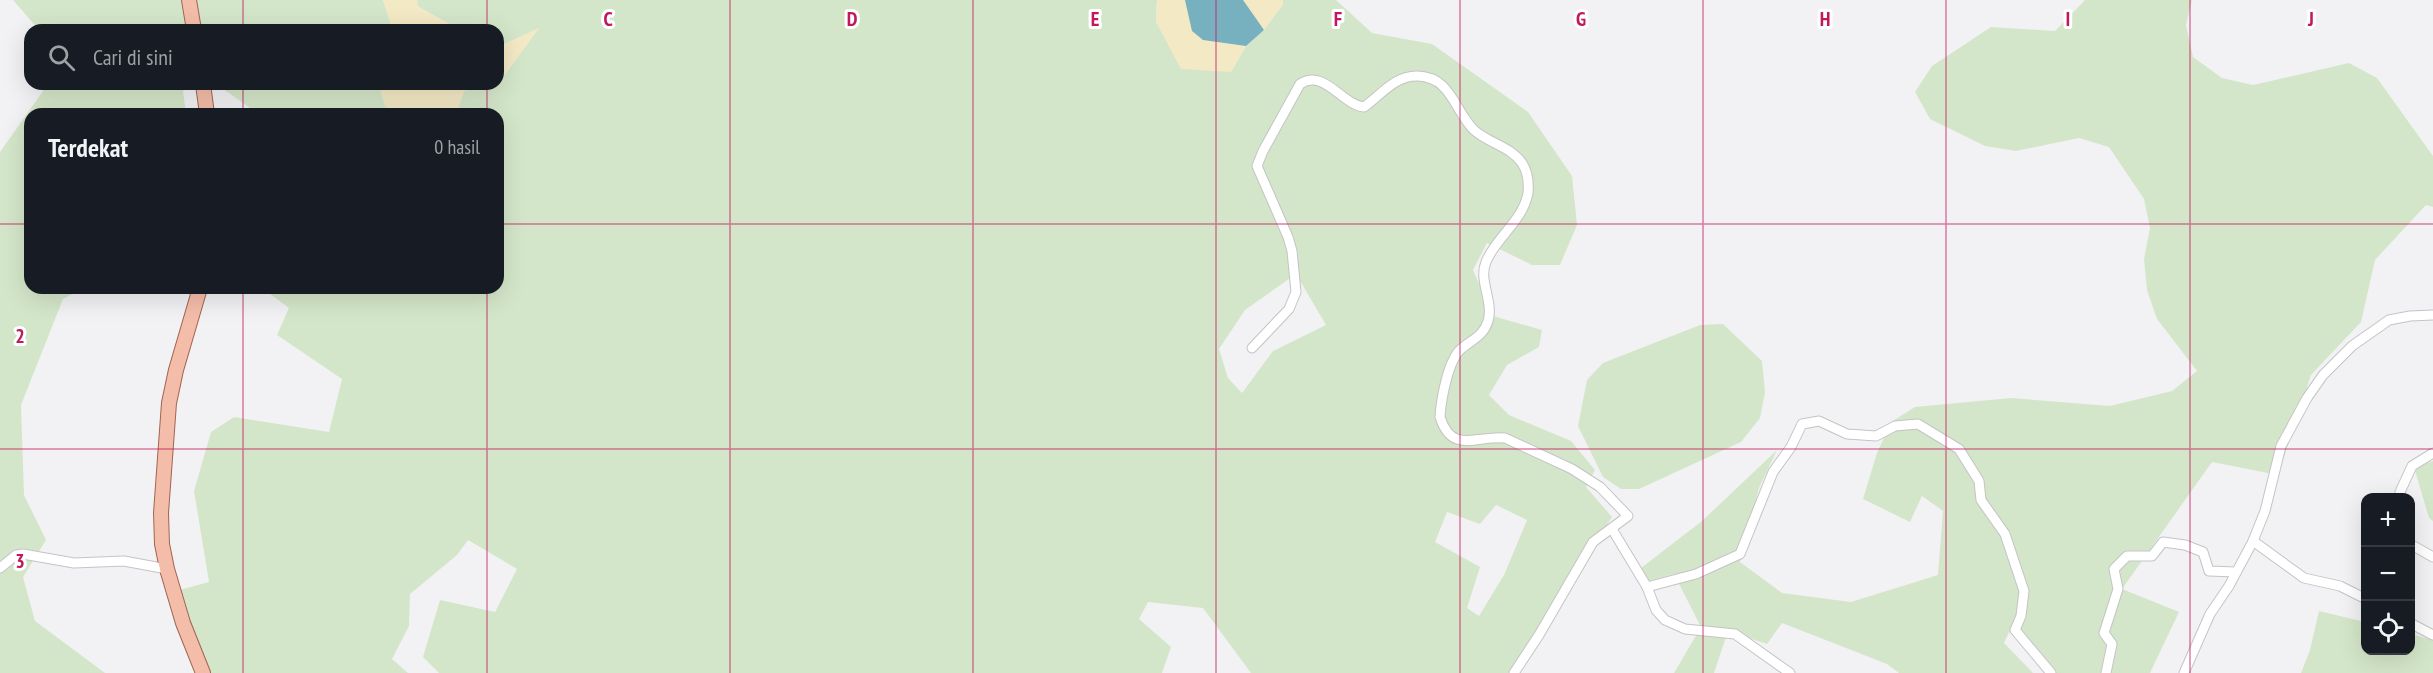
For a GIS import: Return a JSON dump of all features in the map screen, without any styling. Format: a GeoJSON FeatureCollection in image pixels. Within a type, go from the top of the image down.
{"type":"FeatureCollection","features":[{"type":"Feature","properties":{"kind":"main road"},"geometry":{"type":"LineString","coordinates":[[189,0],[193,24]]}},
{"type":"Feature","properties":{"kind":"main road"},"geometry":{"type":"LineString","coordinates":[[204,90],[206,108]]}},
{"type":"Feature","properties":{"kind":"main road"},"geometry":{"type":"LineString","coordinates":[[198,294],[169,403],[161,513],[162,544],[167,569],[183,623],[203,673]]}},
{"type":"Feature","properties":{"kind":"street"},"geometry":{"type":"LineString","coordinates":[[1252,348],[1289,309],[1296,292],[1292,251],[1288,237],[1257,166],[1300,84],[1306,80],[1316,80],[1353,104],[1364,107],[1387,87],[1404,78],[1417,76],[1433,78],[1449,91],[1473,129],[1513,154],[1522,163],[1529,184],[1527,197],[1520,214],[1485,264],[1489,318],[1484,332],[1460,350],[1452,360],[1440,410],[1442,426],[1454,439],[1462,442],[1505,438],[1572,469],[1600,487],[1628,516],[1593,542],[1514,673]]}},
{"type":"Feature","properties":{"kind":"street"},"geometry":{"type":"LineString","coordinates":[[2184,673],[2210,614],[2253,541],[2265,511],[2281,446],[2307,398],[2323,375],[2352,346],[2389,320],[2433,315]]}},
{"type":"Feature","properties":{"kind":"street"},"geometry":{"type":"LineString","coordinates":[[1647,587],[1696,573],[1740,554],[1773,472],[1791,447],[1802,424],[1819,420],[1847,434],[1876,436],[1895,426],[1918,424],[1959,449],[1979,481],[1981,500],[2005,534],[2024,591],[2021,616],[2015,630],[2050,673]]}},
{"type":"Feature","properties":{"kind":"street"},"geometry":{"type":"LineString","coordinates":[[2400,493],[2412,466],[2433,453]]}},
{"type":"Feature","properties":{"kind":"street"},"geometry":{"type":"LineString","coordinates":[[1612,529],[1647,587],[1656,610],[1665,620],[1685,629],[1735,634],[1790,673]]}},
{"type":"Feature","properties":{"kind":"street"},"geometry":{"type":"LineString","coordinates":[[2253,541],[2304,578],[2340,586],[2361,596]]}},
{"type":"Feature","properties":{"kind":"street"},"geometry":{"type":"LineString","coordinates":[[2106,673],[2112,644],[2104,633],[2118,589],[2114,569],[2127,556],[2152,556],[2163,542],[2185,545],[2202,552],[2209,571],[2236,572]]}},
{"type":"Feature","properties":{"kind":"street"},"geometry":{"type":"LineString","coordinates":[[2415,547],[2433,557]]}},
{"type":"Feature","properties":{"kind":"street"},"geometry":{"type":"LineString","coordinates":[[0,568],[16,555],[22,554],[74,563],[124,561],[167,569]]}},
{"type":"Feature","properties":{"kind":"street"},"geometry":{"type":"LineString","coordinates":[[2415,626],[2433,635]]}},
{"type":"Feature","properties":{"kind":"green space"},"geometry":{"type":"Polygon","coordinates":[[[13,0],[383,0],[391,24],[34,24],[13,0]]]}},
{"type":"Feature","properties":{"kind":"green space"},"geometry":{"type":"Polygon","coordinates":[[[417,0],[1157,0],[1156,22],[1231,72],[1246,46],[1264,30],[1283,4],[1283,0],[1336,0],[1372,33],[1432,44],[1528,112],[1572,176],[1577,225],[1560,265],[1532,265],[1487,243],[1473,270],[1493,316],[1542,330],[1539,347],[1507,365],[1489,395],[1509,415],[1571,441],[1595,470],[1586,487],[1612,517],[1511,673],[1251,673],[1203,608],[1148,602],[1139,619],[1171,647],[1162,673],[439,673],[423,657],[440,600],[495,612],[517,569],[468,540],[457,555],[410,594],[409,626],[392,659],[408,673],[208,673],[176,591],[209,582],[194,491],[211,432],[234,417],[329,432],[342,379],[277,335],[289,308],[270,294],[504,294],[504,108],[458,108],[464,91],[504,90],[504,76],[538,29],[504,44],[504,24],[449,24],[417,6],[417,0]],[[1296,274],[1245,310],[1219,349],[1228,378],[1242,393],[1273,351],[1326,325],[1296,274]],[[1496,505],[1480,524],[1447,512],[1435,542],[1480,567],[1467,608],[1479,616],[1504,575],[1527,520],[1496,505]]]}},
{"type":"Feature","properties":{"kind":"green space"},"geometry":{"type":"Polygon","coordinates":[[[2085,0],[2192,0],[2186,25],[2193,57],[2222,78],[2253,85],[2349,63],[2377,78],[2433,156],[2433,207],[2426,205],[2375,260],[2361,322],[2311,375],[2278,475],[2212,462],[2122,589],[2179,612],[2150,673],[2056,673],[2009,632],[2004,643],[2033,673],[1899,673],[1887,664],[1782,623],[1767,644],[1728,631],[1714,673],[1674,673],[1701,627],[1674,574],[1648,581],[1641,568],[1702,521],[1777,450],[1759,488],[1740,562],[1782,593],[1851,602],[1938,575],[1943,511],[1922,496],[1910,522],[1863,499],[1877,453],[1891,422],[1915,407],[2011,398],[2110,406],[2172,391],[2197,371],[2157,319],[2147,290],[2144,259],[2150,228],[2144,199],[2109,147],[2079,138],[2016,151],[1985,146],[1930,119],[1915,92],[1932,66],[1991,27],[2055,31],[2085,0]]]}},
{"type":"Feature","properties":{"kind":"green space"},"geometry":{"type":"Polygon","coordinates":[[[44,90],[184,90],[185,108],[31,108],[44,90]]]}},
{"type":"Feature","properties":{"kind":"green space"},"geometry":{"type":"Polygon","coordinates":[[[225,90],[381,90],[387,108],[250,108],[225,90]]]}},
{"type":"Feature","properties":{"kind":"green space"},"geometry":{"type":"Polygon","coordinates":[[[24,118],[24,294],[72,294],[63,299],[21,405],[24,495],[46,540],[23,577],[35,621],[105,673],[0,673],[0,152],[24,118]]]}},
{"type":"Feature","properties":{"kind":"green space"},"geometry":{"type":"Polygon","coordinates":[[[1723,324],[1762,361],[1765,392],[1760,418],[1741,442],[1639,489],[1621,489],[1603,477],[1578,426],[1587,380],[1603,363],[1700,325],[1723,324]]]}},
{"type":"Feature","properties":{"kind":"green space"},"geometry":{"type":"Polygon","coordinates":[[[2433,461],[2433,521],[2429,518],[2414,467],[2433,461]]]}},
{"type":"Feature","properties":{"kind":"green space"},"geometry":{"type":"Polygon","coordinates":[[[2319,611],[2361,621],[2361,655],[2415,655],[2415,635],[2433,640],[2433,673],[2301,673],[2310,650],[2319,611]]]}},
{"type":"Feature","properties":{"kind":"sand"},"geometry":{"type":"Polygon","coordinates":[[[383,0],[417,0],[418,7],[449,24],[391,24],[383,0]]]}},
{"type":"Feature","properties":{"kind":"sand"},"geometry":{"type":"Polygon","coordinates":[[[1157,0],[1283,0],[1283,4],[1264,30],[1246,46],[1231,72],[1181,69],[1156,22],[1157,0]]]}},
{"type":"Feature","properties":{"kind":"sand"},"geometry":{"type":"Polygon","coordinates":[[[539,28],[504,76],[504,44],[539,28]]]}},
{"type":"Feature","properties":{"kind":"sand"},"geometry":{"type":"Polygon","coordinates":[[[381,90],[468,90],[464,91],[458,108],[387,108],[381,90]]]}},
{"type":"Feature","properties":{"kind":"water"},"geometry":{"type":"Polygon","coordinates":[[[1185,0],[1243,0],[1264,30],[1246,46],[1203,40],[1192,31],[1185,0]]]}}]}
